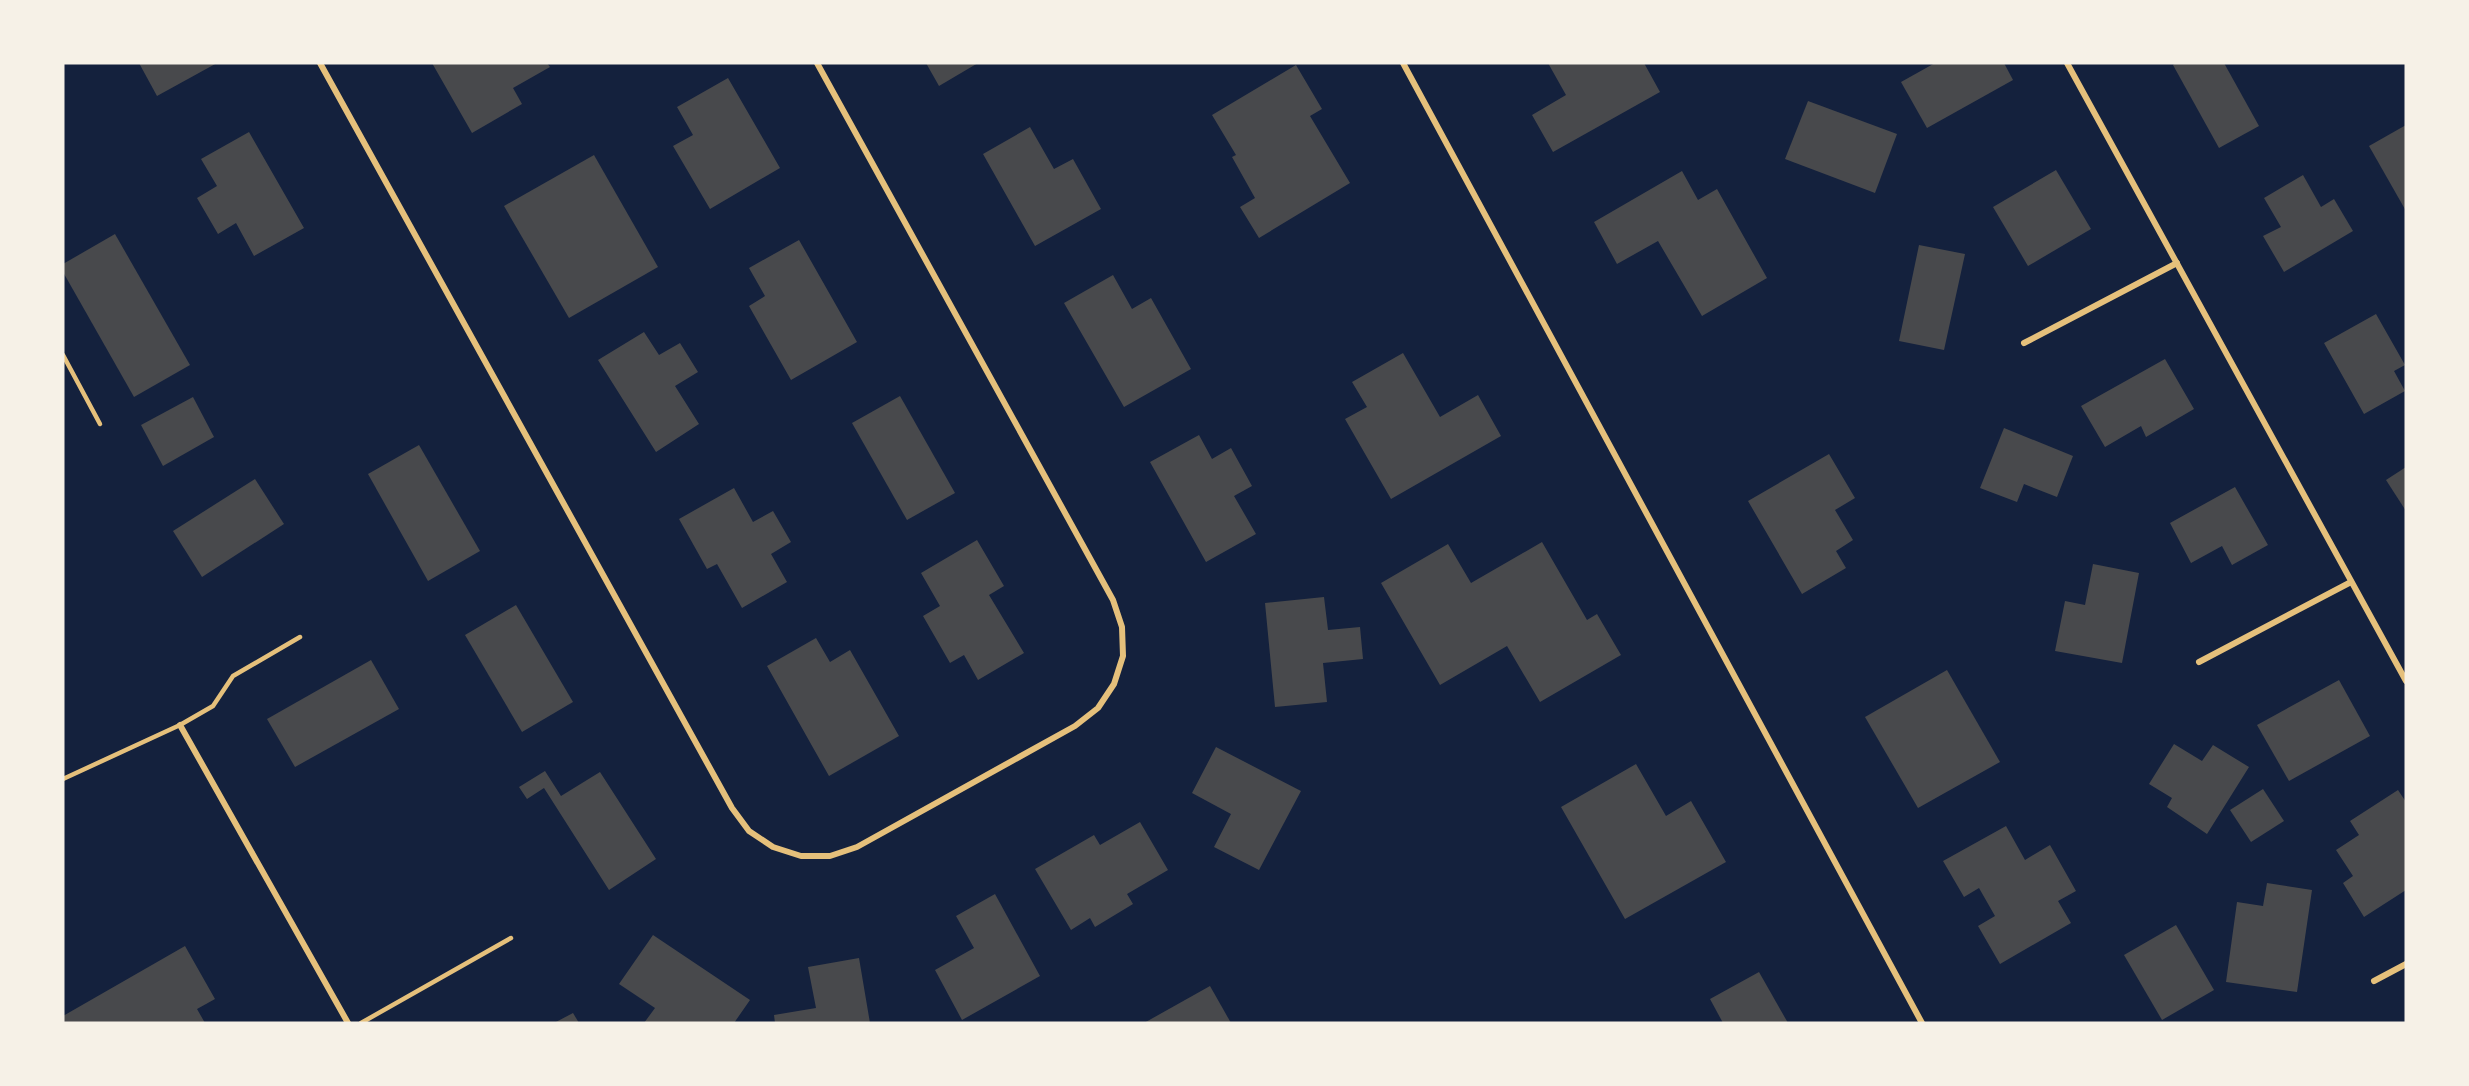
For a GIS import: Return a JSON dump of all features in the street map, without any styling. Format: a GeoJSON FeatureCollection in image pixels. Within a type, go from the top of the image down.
{"type":"FeatureCollection","features":[{"type":"Feature","properties":{"kind":"street"},"geometry":{"type":"LineString","coordinates":[[320,63],[732,808],[749,831],[773,847],[801,856],[830,856],[857,847],[1075,726],[1098,708],[1114,684],[1123,656],[1123,637],[1113,600],[817,63]]}},
{"type":"Feature","properties":{"kind":"street"},"geometry":{"type":"LineString","coordinates":[[1403,63],[1922,1023]]}},
{"type":"Feature","properties":{"kind":"street"},"geometry":{"type":"LineString","coordinates":[[2067,63],[2406,681]]}},
{"type":"Feature","properties":{"kind":"street"},"geometry":{"type":"LineString","coordinates":[[2024,343],[2177,263]]}},
{"type":"Feature","properties":{"kind":"street"},"geometry":{"type":"LineString","coordinates":[[2199,662],[2351,582]]}},
{"type":"Feature","properties":{"kind":"street"},"geometry":{"type":"LineString","coordinates":[[180,725],[348,1023]]}},
{"type":"Feature","properties":{"kind":"street"},"geometry":{"type":"LineString","coordinates":[[2374,981],[2406,964]]}},
{"type":"Feature","properties":{"kind":"lane"},"geometry":{"type":"LineString","coordinates":[[63,355],[100,424]]}},
{"type":"Feature","properties":{"kind":"lane"},"geometry":{"type":"LineString","coordinates":[[63,779],[180,725],[213,706],[233,676],[300,637]]}},
{"type":"Feature","properties":{"kind":"lane"},"geometry":{"type":"LineString","coordinates":[[361,1023],[511,938]]}},
{"type":"Feature","properties":{"kind":"building"},"geometry":{"type":"Polygon","coordinates":[[[139,63],[217,63],[157,96],[139,63]]]}},
{"type":"Feature","properties":{"kind":"building"},"geometry":{"type":"Polygon","coordinates":[[[432,63],[547,63],[550,67],[513,88],[522,104],[472,133],[432,63]]]}},
{"type":"Feature","properties":{"kind":"building"},"geometry":{"type":"Polygon","coordinates":[[[926,63],[978,63],[939,86],[926,63]]]}},
{"type":"Feature","properties":{"kind":"building"},"geometry":{"type":"Polygon","coordinates":[[[1548,63],[1644,63],[1660,92],[1553,152],[1532,115],[1566,95],[1548,63]]]}},
{"type":"Feature","properties":{"kind":"building"},"geometry":{"type":"Polygon","coordinates":[[[1935,63],[2004,63],[2013,80],[1927,128],[1901,82],[1935,63]]]}},
{"type":"Feature","properties":{"kind":"building"},"geometry":{"type":"Polygon","coordinates":[[[2175,63],[2224,63],[2259,126],[2219,148],[2173,65],[2175,63]]]}},
{"type":"Feature","properties":{"kind":"building"},"geometry":{"type":"Polygon","coordinates":[[[1296,65],[1322,109],[1310,116],[1350,183],[1259,238],[1240,207],[1255,198],[1232,157],[1236,155],[1212,115],[1296,65]]]}},
{"type":"Feature","properties":{"kind":"building"},"geometry":{"type":"Polygon","coordinates":[[[728,78],[780,168],[710,209],[673,146],[693,135],[677,107],[728,78]]]}},
{"type":"Feature","properties":{"kind":"building"},"geometry":{"type":"Polygon","coordinates":[[[1808,101],[1897,134],[1875,193],[1785,159],[1808,101]]]}},
{"type":"Feature","properties":{"kind":"building"},"geometry":{"type":"Polygon","coordinates":[[[2406,125],[2406,211],[2369,146],[2406,125]]]}},
{"type":"Feature","properties":{"kind":"building"},"geometry":{"type":"Polygon","coordinates":[[[1030,127],[1054,169],[1073,159],[1101,209],[1035,246],[983,154],[1030,127]]]}},
{"type":"Feature","properties":{"kind":"building"},"geometry":{"type":"Polygon","coordinates":[[[249,132],[304,228],[254,256],[236,223],[218,234],[197,198],[217,186],[201,159],[249,132]]]}},
{"type":"Feature","properties":{"kind":"building"},"geometry":{"type":"Polygon","coordinates":[[[594,155],[658,267],[569,318],[504,206],[594,155]]]}},
{"type":"Feature","properties":{"kind":"building"},"geometry":{"type":"Polygon","coordinates":[[[2056,170],[2091,229],[2028,266],[1993,207],[2056,170]]]}},
{"type":"Feature","properties":{"kind":"building"},"geometry":{"type":"Polygon","coordinates":[[[1682,171],[1698,200],[1717,189],[1767,278],[1702,316],[1658,241],[1617,264],[1594,222],[1682,171]]]}},
{"type":"Feature","properties":{"kind":"building"},"geometry":{"type":"Polygon","coordinates":[[[2303,175],[2321,207],[2334,199],[2353,231],[2284,272],[2263,236],[2281,227],[2264,198],[2303,175]]]}},
{"type":"Feature","properties":{"kind":"building"},"geometry":{"type":"Polygon","coordinates":[[[115,234],[190,365],[134,397],[63,272],[63,264],[115,234]]]}},
{"type":"Feature","properties":{"kind":"building"},"geometry":{"type":"Polygon","coordinates":[[[799,240],[857,342],[791,380],[749,306],[765,296],[749,268],[799,240]]]}},
{"type":"Feature","properties":{"kind":"building"},"geometry":{"type":"Polygon","coordinates":[[[1919,245],[1965,254],[1944,350],[1899,341],[1919,245]]]}},
{"type":"Feature","properties":{"kind":"building"},"geometry":{"type":"Polygon","coordinates":[[[1113,275],[1132,309],[1151,298],[1191,369],[1124,407],[1064,303],[1113,275]]]}},
{"type":"Feature","properties":{"kind":"building"},"geometry":{"type":"Polygon","coordinates":[[[2376,314],[2405,365],[2394,371],[2405,391],[2364,414],[2324,343],[2376,314]]]}},
{"type":"Feature","properties":{"kind":"building"},"geometry":{"type":"Polygon","coordinates":[[[644,332],[659,355],[680,343],[698,372],[675,386],[699,424],[656,452],[598,360],[644,332]]]}},
{"type":"Feature","properties":{"kind":"building"},"geometry":{"type":"Polygon","coordinates":[[[1403,353],[1440,417],[1478,395],[1501,436],[1391,499],[1345,419],[1367,407],[1352,382],[1403,353]]]}},
{"type":"Feature","properties":{"kind":"building"},"geometry":{"type":"Polygon","coordinates":[[[2165,359],[2194,409],[2146,437],[2141,426],[2105,447],[2081,406],[2165,359]]]}},
{"type":"Feature","properties":{"kind":"building"},"geometry":{"type":"Polygon","coordinates":[[[900,396],[955,493],[907,520],[852,423],[900,396]]]}},
{"type":"Feature","properties":{"kind":"building"},"geometry":{"type":"Polygon","coordinates":[[[193,397],[214,437],[163,466],[141,425],[193,397]]]}},
{"type":"Feature","properties":{"kind":"building"},"geometry":{"type":"Polygon","coordinates":[[[2004,428],[2073,456],[2057,497],[2024,484],[2017,502],[1980,488],[2004,428]]]}},
{"type":"Feature","properties":{"kind":"building"},"geometry":{"type":"Polygon","coordinates":[[[1199,435],[1212,459],[1231,448],[1252,486],[1234,496],[1256,534],[1206,562],[1150,462],[1199,435]]]}},
{"type":"Feature","properties":{"kind":"building"},"geometry":{"type":"Polygon","coordinates":[[[419,445],[480,551],[428,581],[368,474],[419,445]]]}},
{"type":"Feature","properties":{"kind":"building"},"geometry":{"type":"Polygon","coordinates":[[[1829,454],[1855,498],[1835,510],[1853,540],[1836,551],[1846,568],[1802,594],[1748,501],[1829,454]]]}},
{"type":"Feature","properties":{"kind":"building"},"geometry":{"type":"Polygon","coordinates":[[[2406,467],[2406,511],[2386,480],[2406,467]]]}},
{"type":"Feature","properties":{"kind":"building"},"geometry":{"type":"Polygon","coordinates":[[[255,479],[284,524],[202,577],[173,531],[255,479]]]}},
{"type":"Feature","properties":{"kind":"building"},"geometry":{"type":"Polygon","coordinates":[[[2235,487],[2268,545],[2232,565],[2222,546],[2191,563],[2170,523],[2235,487]]]}},
{"type":"Feature","properties":{"kind":"building"},"geometry":{"type":"Polygon","coordinates":[[[734,488],[753,522],[773,511],[791,542],[771,554],[787,582],[742,608],[717,564],[707,569],[679,519],[734,488]]]}},
{"type":"Feature","properties":{"kind":"building"},"geometry":{"type":"Polygon","coordinates":[[[977,540],[1004,586],[989,595],[1024,653],[978,680],[964,655],[950,663],[923,616],[940,606],[921,573],[977,540]]]}},
{"type":"Feature","properties":{"kind":"building"},"geometry":{"type":"Polygon","coordinates":[[[1542,542],[1587,620],[1597,614],[1621,655],[1540,702],[1507,646],[1440,685],[1381,583],[1448,544],[1471,583],[1542,542]]]}},
{"type":"Feature","properties":{"kind":"building"},"geometry":{"type":"Polygon","coordinates":[[[2093,564],[2139,573],[2122,663],[2055,651],[2065,601],[2085,605],[2093,564]]]}},
{"type":"Feature","properties":{"kind":"building"},"geometry":{"type":"Polygon","coordinates":[[[1324,597],[1328,630],[1360,627],[1363,659],[1323,663],[1327,702],[1275,707],[1265,603],[1324,597]]]}},
{"type":"Feature","properties":{"kind":"building"},"geometry":{"type":"Polygon","coordinates":[[[516,605],[573,702],[522,732],[465,635],[516,605]]]}},
{"type":"Feature","properties":{"kind":"building"},"geometry":{"type":"Polygon","coordinates":[[[816,638],[830,662],[850,650],[899,736],[829,776],[767,666],[816,638]]]}},
{"type":"Feature","properties":{"kind":"building"},"geometry":{"type":"Polygon","coordinates":[[[371,660],[399,709],[295,767],[267,719],[371,660]]]}},
{"type":"Feature","properties":{"kind":"building"},"geometry":{"type":"Polygon","coordinates":[[[1947,670],[2000,762],[1918,808],[1865,717],[1947,670]]]}},
{"type":"Feature","properties":{"kind":"building"},"geometry":{"type":"Polygon","coordinates":[[[2339,680],[2370,736],[2289,781],[2257,725],[2339,680]]]}},
{"type":"Feature","properties":{"kind":"building"},"geometry":{"type":"Polygon","coordinates":[[[2174,744],[2202,761],[2213,745],[2249,767],[2207,834],[2167,807],[2172,798],[2149,784],[2174,744]]]}},
{"type":"Feature","properties":{"kind":"building"},"geometry":{"type":"Polygon","coordinates":[[[1216,747],[1301,791],[1259,870],[1214,847],[1231,814],[1192,793],[1216,747]]]}},
{"type":"Feature","properties":{"kind":"building"},"geometry":{"type":"Polygon","coordinates":[[[1636,764],[1666,816],[1691,801],[1726,862],[1625,919],[1561,807],[1636,764]]]}},
{"type":"Feature","properties":{"kind":"building"},"geometry":{"type":"Polygon","coordinates":[[[545,771],[561,796],[600,772],[656,859],[609,890],[544,788],[527,799],[519,787],[545,771]]]}},
{"type":"Feature","properties":{"kind":"building"},"geometry":{"type":"Polygon","coordinates":[[[2263,789],[2284,821],[2251,842],[2230,810],[2263,789]]]}},
{"type":"Feature","properties":{"kind":"building"},"geometry":{"type":"Polygon","coordinates":[[[2398,790],[2406,802],[2406,890],[2364,917],[2343,883],[2353,876],[2336,850],[2359,835],[2350,821],[2398,790]]]}},
{"type":"Feature","properties":{"kind":"building"},"geometry":{"type":"Polygon","coordinates":[[[1140,822],[1168,870],[1127,894],[1133,904],[1095,927],[1090,918],[1071,930],[1035,869],[1094,835],[1100,845],[1140,822]]]}},
{"type":"Feature","properties":{"kind":"building"},"geometry":{"type":"Polygon","coordinates":[[[2006,826],[2025,860],[2050,845],[2076,891],[2058,901],[2071,923],[2000,964],[1978,926],[1995,916],[1979,888],[1964,897],[1943,861],[2006,826]]]}},
{"type":"Feature","properties":{"kind":"building"},"geometry":{"type":"Polygon","coordinates":[[[2267,883],[2312,890],[2297,992],[2226,982],[2237,902],[2263,906],[2267,883]]]}},
{"type":"Feature","properties":{"kind":"building"},"geometry":{"type":"Polygon","coordinates":[[[995,894],[1040,976],[962,1020],[935,970],[974,948],[956,916],[995,894]]]}},
{"type":"Feature","properties":{"kind":"building"},"geometry":{"type":"Polygon","coordinates":[[[2176,925],[2214,990],[2162,1020],[2124,955],[2176,925]]]}},
{"type":"Feature","properties":{"kind":"building"},"geometry":{"type":"Polygon","coordinates":[[[653,935],[750,1000],[734,1023],[644,1023],[655,1008],[619,984],[653,935]]]}},
{"type":"Feature","properties":{"kind":"building"},"geometry":{"type":"Polygon","coordinates":[[[185,946],[215,999],[197,1009],[205,1023],[63,1023],[63,1016],[185,946]]]}},
{"type":"Feature","properties":{"kind":"building"},"geometry":{"type":"Polygon","coordinates":[[[859,958],[870,1023],[775,1023],[774,1015],[816,1008],[808,967],[859,958]]]}},
{"type":"Feature","properties":{"kind":"building"},"geometry":{"type":"Polygon","coordinates":[[[1759,972],[1788,1023],[1723,1023],[1710,999],[1759,972]]]}},
{"type":"Feature","properties":{"kind":"building"},"geometry":{"type":"Polygon","coordinates":[[[1210,986],[1231,1023],[1144,1023],[1210,986]]]}},
{"type":"Feature","properties":{"kind":"building"},"geometry":{"type":"Polygon","coordinates":[[[573,1013],[579,1023],[554,1023],[573,1013]]]}}]}
